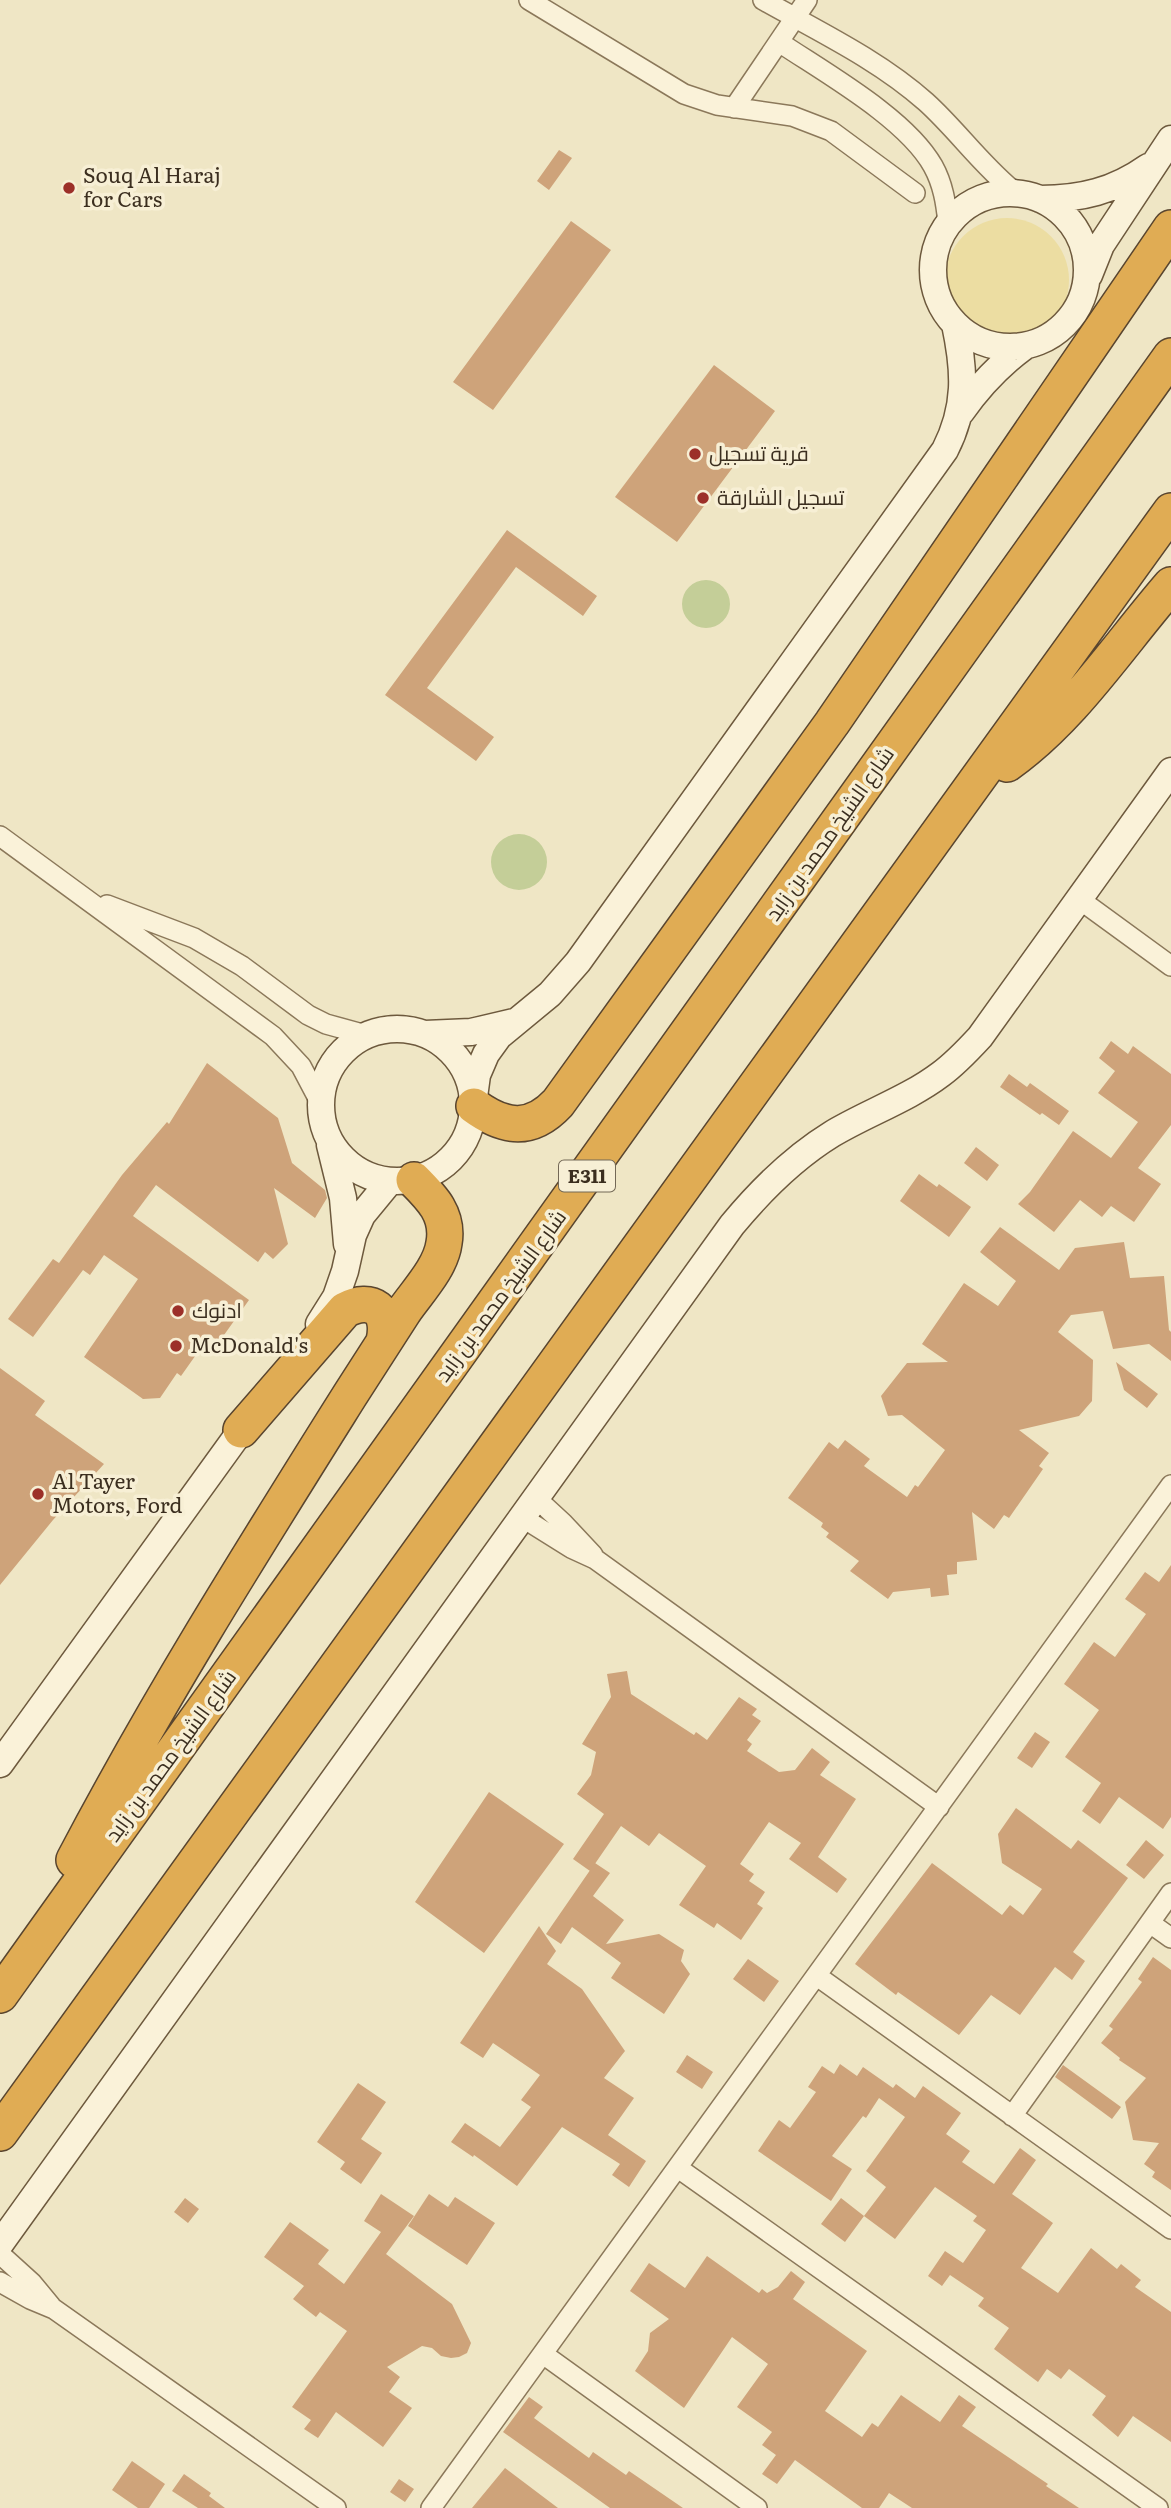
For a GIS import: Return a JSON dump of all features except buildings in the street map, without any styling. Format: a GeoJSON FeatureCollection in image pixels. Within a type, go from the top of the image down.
{"type":"FeatureCollection","features":[{"type":"Feature","properties":{"kind":"highway"},"geometry":{"type":"LineString","coordinates":[[474,1101],[488,1116],[513,1124],[538,1119],[558,1103],[832,723],[1171,228]]}},
{"type":"Feature","properties":{"kind":"highway","name":"شارع الشيخ محمد بن زايد"},"geometry":{"type":"LineString","coordinates":[[6,1986],[1171,356]]}},
{"type":"Feature","properties":{"kind":"highway"},"geometry":{"type":"LineString","coordinates":[[0,2133],[1171,511]]}},
{"type":"Feature","properties":{"kind":"highway"},"geometry":{"type":"LineString","coordinates":[[972,789],[1022,753],[1065,712],[1171,585]]}},
{"type":"Feature","properties":{"kind":"highway"},"geometry":{"type":"LineString","coordinates":[[6,1986],[118,1776],[222,1598],[384,1341],[439,1260],[444,1245],[442,1213],[433,1199],[402,1180]]}},
{"type":"Feature","properties":{"kind":"highway"},"geometry":{"type":"LineString","coordinates":[[241,1430],[345,1310],[358,1304],[372,1305],[383,1313],[387,1327],[384,1341]]}},
{"type":"Feature","properties":{"kind":"street"},"geometry":{"type":"LineString","coordinates":[[529,0],[684,94],[734,108],[792,116],[819,125],[843,139],[915,193]]}},
{"type":"Feature","properties":{"kind":"street"},"geometry":{"type":"LineString","coordinates":[[764,0],[875,64],[925,101],[948,122],[990,171],[1028,196],[1061,212],[1077,231],[1086,255],[1087,280]]}},
{"type":"Feature","properties":{"kind":"street"},"geometry":{"type":"LineString","coordinates":[[734,108],[807,0]]}},
{"type":"Feature","properties":{"kind":"street"},"geometry":{"type":"LineString","coordinates":[[779,42],[856,93],[912,137],[924,152],[942,185],[948,223]]}},
{"type":"Feature","properties":{"kind":"street"},"geometry":{"type":"LineString","coordinates":[[960,414],[993,372],[1026,346],[1048,337],[1067,323],[1081,303],[1101,245],[1171,139]]}},
{"type":"Feature","properties":{"kind":"street"},"geometry":{"type":"LineString","coordinates":[[1026,346],[1000,347],[975,339],[955,324],[939,302],[933,275],[936,248],[948,223],[967,206],[990,195],[1071,199],[1101,192],[1130,180],[1155,162]]}},
{"type":"Feature","properties":{"kind":"street"},"geometry":{"type":"LineString","coordinates":[[329,1140],[340,1156],[354,1169],[372,1177],[402,1180],[433,1173],[463,1145],[471,1126],[477,1075],[486,1054],[499,1036],[550,994],[578,962],[940,459],[954,433],[960,414],[962,364],[955,324]]}},
{"type":"Feature","properties":{"kind":"street"},"geometry":{"type":"LineString","coordinates":[[0,2244],[749,1204],[778,1175],[810,1149],[926,1084],[955,1062],[980,1037],[1171,771]]}},
{"type":"Feature","properties":{"kind":"street"},"geometry":{"type":"LineString","coordinates":[[0,836],[273,1036],[301,1066],[320,1102]]}},
{"type":"Feature","properties":{"kind":"street"},"geometry":{"type":"LineString","coordinates":[[62,882],[132,916],[194,938],[230,959],[307,1015],[326,1024],[366,1035]]}},
{"type":"Feature","properties":{"kind":"street"},"geometry":{"type":"LineString","coordinates":[[1079,900],[1171,966]]}},
{"type":"Feature","properties":{"kind":"street"},"geometry":{"type":"LineString","coordinates":[[425,1034],[471,1032],[516,1021]]}},
{"type":"Feature","properties":{"kind":"street"},"geometry":{"type":"LineString","coordinates":[[347,1256],[343,1198],[322,1122],[320,1102],[324,1081],[333,1062],[348,1046],[366,1035],[386,1029],[405,1029],[425,1034],[443,1044],[458,1058],[468,1077],[474,1101]]}},
{"type":"Feature","properties":{"kind":"street"},"geometry":{"type":"LineString","coordinates":[[0,1764],[336,1297],[353,1235],[362,1215],[402,1180]]}},
{"type":"Feature","properties":{"kind":"street"},"geometry":{"type":"LineString","coordinates":[[431,2508],[1171,1485]]}},
{"type":"Feature","properties":{"kind":"street"},"geometry":{"type":"LineString","coordinates":[[530,1508],[571,1548],[595,1559],[939,1807]]}},
{"type":"Feature","properties":{"kind":"street"},"geometry":{"type":"LineString","coordinates":[[1012,2116],[1171,1893]]}},
{"type":"Feature","properties":{"kind":"street"},"geometry":{"type":"LineString","coordinates":[[1150,1923],[1171,1938]]}},
{"type":"Feature","properties":{"kind":"street"},"geometry":{"type":"LineString","coordinates":[[817,1976],[1171,2229]]}},
{"type":"Feature","properties":{"kind":"street"},"geometry":{"type":"LineString","coordinates":[[678,2168],[1158,2508]]}},
{"type":"Feature","properties":{"kind":"street"},"geometry":{"type":"LineString","coordinates":[[0,2255],[32,2283],[54,2309]]}},
{"type":"Feature","properties":{"kind":"street"},"geometry":{"type":"LineString","coordinates":[[0,2282],[54,2309],[336,2508]]}},
{"type":"Feature","properties":{"kind":"street"},"geometry":{"type":"LineString","coordinates":[[543,2354],[757,2508]]}},
{"type":"Feature","properties":{"kind":"green space"},"geometry":{"type":"Polygon","coordinates":[[[706,580],[723,587],[730,604],[723,621],[706,628],[689,621],[682,604],[689,587],[706,580]]]}},
{"type":"Feature","properties":{"kind":"green space"},"geometry":{"type":"Polygon","coordinates":[[[519,834],[534,839],[542,847],[547,862],[542,877],[534,885],[519,890],[504,885],[496,877],[491,862],[496,847],[504,839],[519,834]]]}},
{"type":"Feature","properties":{"kind":"sand"},"geometry":{"type":"Polygon","coordinates":[[[1007,218],[1031,223],[1051,236],[1064,256],[1069,280],[1064,304],[1051,324],[1031,337],[1007,342],[983,337],[963,324],[950,304],[945,280],[950,256],[963,236],[983,223],[1007,218]]]}},
{"type":"Feature","properties":{"kind":"place","name":"Souq Al Haraj for Cars"},"geometry":{"type":"Point","coordinates":[69,188]}},
{"type":"Feature","properties":{"kind":"place","name":"قرية تسجيل"},"geometry":{"type":"Point","coordinates":[695,454]}},
{"type":"Feature","properties":{"kind":"place","name":"تسجيل الشارقة"},"geometry":{"type":"Point","coordinates":[703,498]}},
{"type":"Feature","properties":{"kind":"place","name":"ادنوك"},"geometry":{"type":"Point","coordinates":[178,1311]}},
{"type":"Feature","properties":{"kind":"place","name":"McDonald's"},"geometry":{"type":"Point","coordinates":[176,1346]}},
{"type":"Feature","properties":{"kind":"place","name":"Al Tayer Motors, Ford"},"geometry":{"type":"Point","coordinates":[38,1494]}}]}
